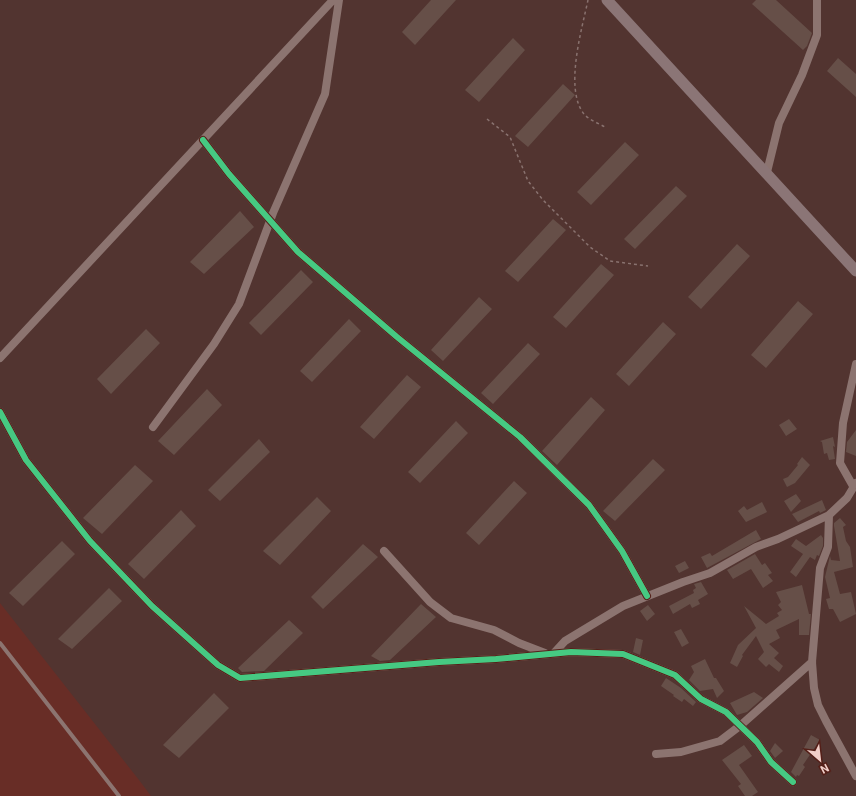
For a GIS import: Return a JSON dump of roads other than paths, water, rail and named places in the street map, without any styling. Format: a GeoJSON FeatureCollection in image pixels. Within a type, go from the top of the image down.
{"type":"FeatureCollection","features":[{"type":"Feature","properties":{"kind":"main road"},"geometry":{"type":"LineString","coordinates":[[607,0],[767,172],[856,271]]}},
{"type":"Feature","properties":{"kind":"street"},"geometry":{"type":"LineString","coordinates":[[0,358],[333,0]]}},
{"type":"Feature","properties":{"kind":"street"},"geometry":{"type":"LineString","coordinates":[[153,428],[214,344],[240,304],[270,221],[325,94],[339,0]]}},
{"type":"Feature","properties":{"kind":"street"},"geometry":{"type":"LineString","coordinates":[[767,172],[778,123],[802,75],[816,35],[817,0]]}},
{"type":"Feature","properties":{"kind":"street"},"geometry":{"type":"LineString","coordinates":[[203,140],[270,221],[298,252],[340,290],[481,404],[535,451],[589,504],[622,551],[647,596]]}},
{"type":"Feature","properties":{"kind":"street"},"geometry":{"type":"LineString","coordinates":[[551,654],[571,637],[623,606],[710,573],[756,547],[778,540],[829,515],[847,498],[854,484],[840,463],[843,423],[856,364]]}},
{"type":"Feature","properties":{"kind":"street"},"geometry":{"type":"LineString","coordinates":[[0,412],[26,460],[90,541],[152,606],[218,665],[240,678],[432,663],[496,660],[551,654],[594,652],[623,654],[674,675],[700,698],[726,712],[757,742],[771,762],[793,782]]}},
{"type":"Feature","properties":{"kind":"street"},"geometry":{"type":"LineString","coordinates":[[829,515],[828,547],[820,568],[812,662],[814,688],[818,705],[856,776]]}},
{"type":"Feature","properties":{"kind":"street"},"geometry":{"type":"LineString","coordinates":[[384,551],[430,602],[451,618],[494,630],[519,643],[551,654]]}},
{"type":"Feature","properties":{"kind":"street"},"geometry":{"type":"LineString","coordinates":[[656,754],[692,749],[720,741],[741,726],[812,662]]}},
{"type":"Feature","properties":{"kind":"lane"},"geometry":{"type":"LineString","coordinates":[[0,643],[119,796]]}}]}
